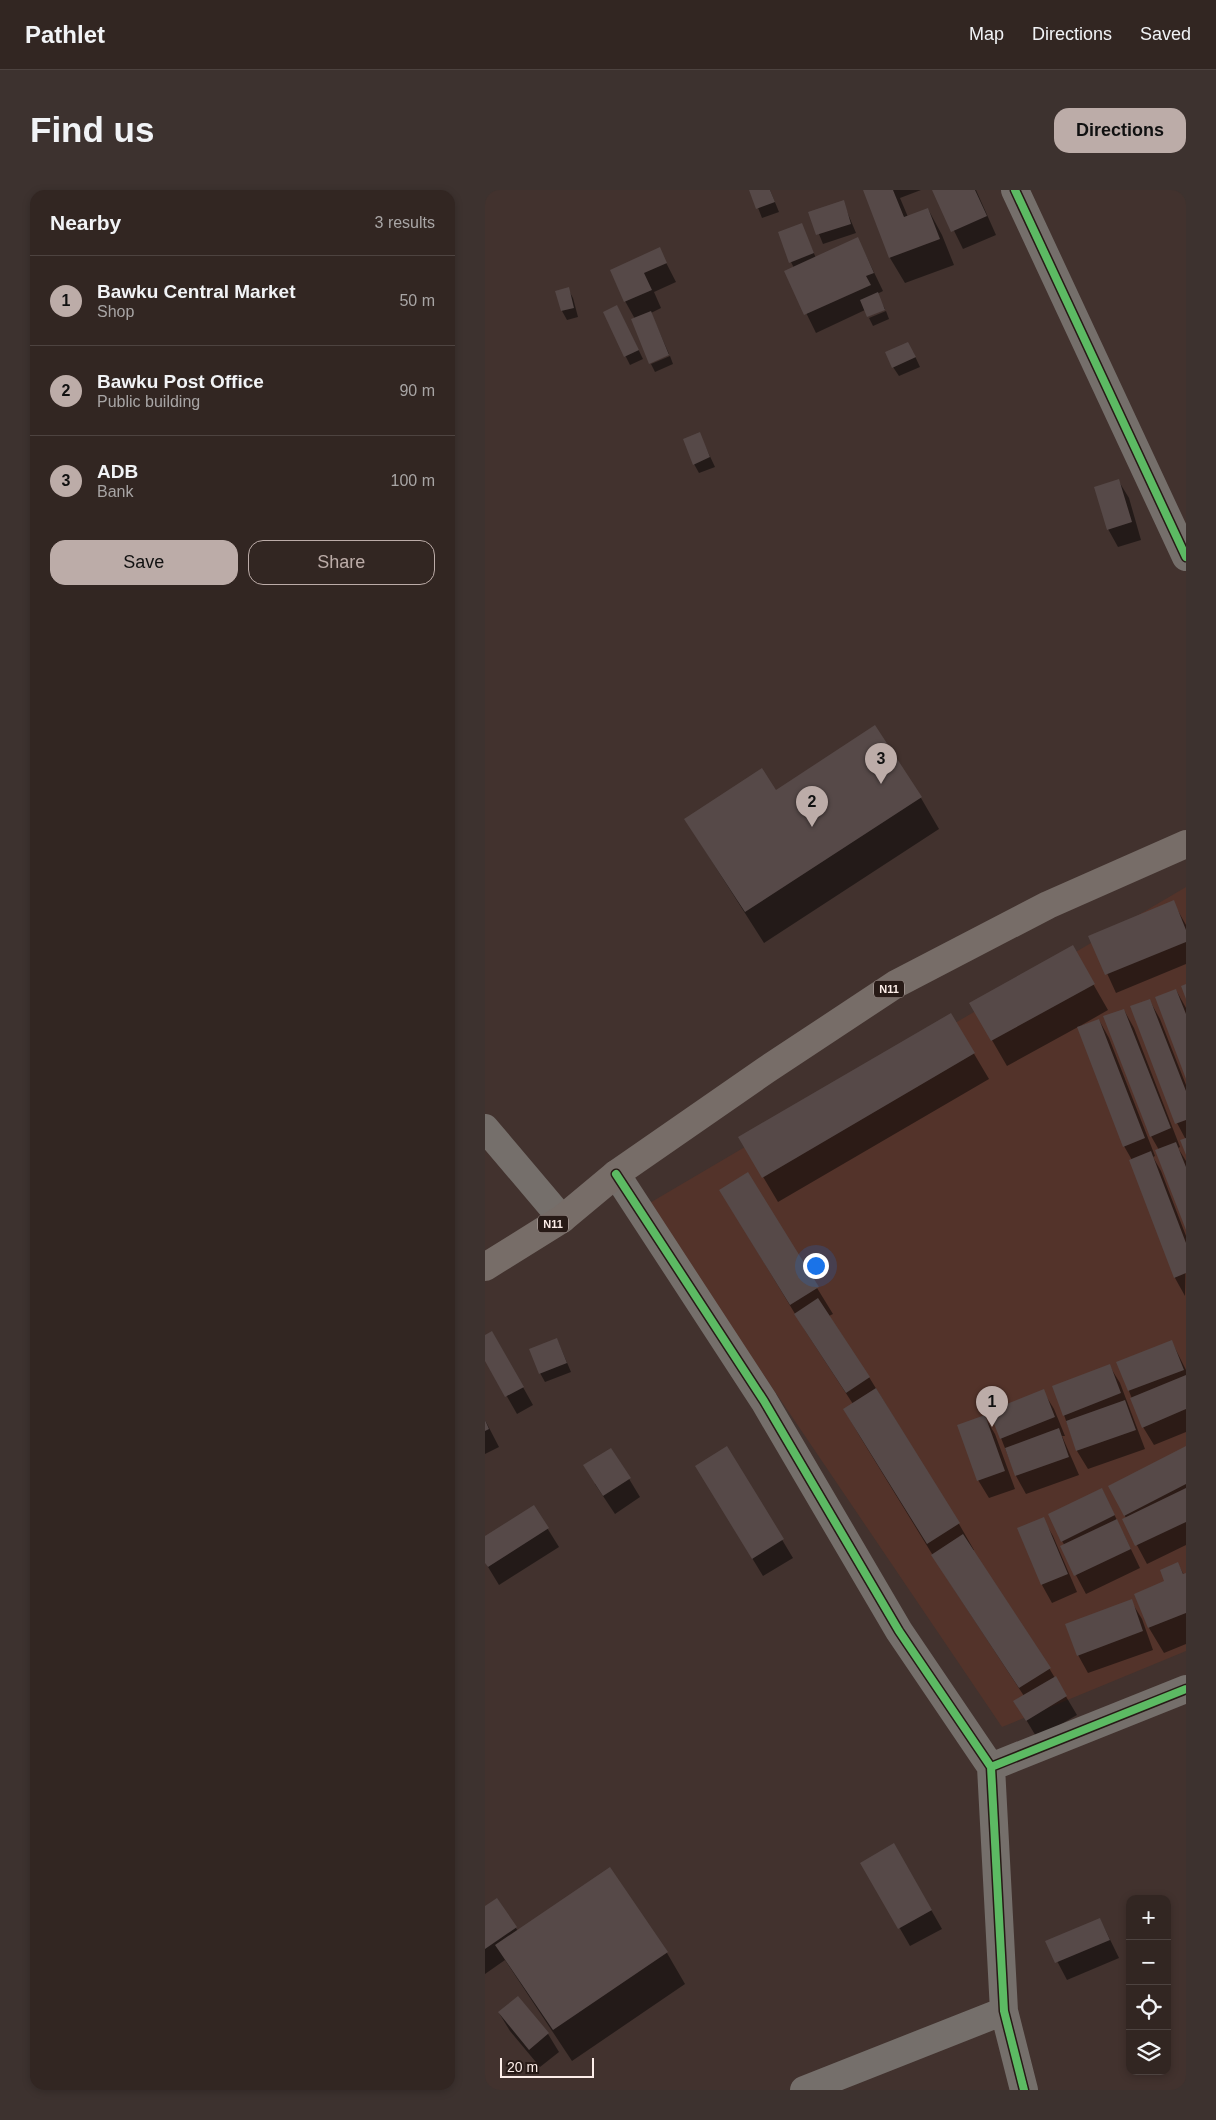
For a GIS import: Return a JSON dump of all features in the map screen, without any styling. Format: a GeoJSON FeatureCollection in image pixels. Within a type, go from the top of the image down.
{"type":"FeatureCollection","features":[{"type":"Feature","properties":{"kind":"highway","name":"N11"},"geometry":{"type":"LineString","coordinates":[[485,1267],[562,1219],[617,1174],[766,1070],[896,984],[1048,905],[1186,844]]}},
{"type":"Feature","properties":{"kind":"street"},"geometry":{"type":"LineString","coordinates":[[1015,190],[1186,557]]}},
{"type":"Feature","properties":{"kind":"street"},"geometry":{"type":"LineString","coordinates":[[485,1128],[562,1219]]}},
{"type":"Feature","properties":{"kind":"street"},"geometry":{"type":"LineString","coordinates":[[617,1174],[764,1401],[899,1630],[991,1767],[1004,2011],[1024,2090]]}},
{"type":"Feature","properties":{"kind":"street"},"geometry":{"type":"LineString","coordinates":[[991,1767],[1186,1689]]}},
{"type":"Feature","properties":{"kind":"street"},"geometry":{"type":"LineString","coordinates":[[804,2090],[1004,2011]]}},
{"type":"Feature","properties":{"kind":"shaded area"},"geometry":{"type":"Polygon","coordinates":[[[1186,887],[1186,1651],[1002,1727],[648,1204],[1186,887]]]}},
{"type":"Feature","properties":{"kind":"building"},"geometry":{"type":"Polygon","coordinates":[[[749,190],[770,190],[775,202],[756,209],[749,190]]]}},
{"type":"Feature","properties":{"kind":"building"},"geometry":{"type":"Polygon","coordinates":[[[863,190],[893,190],[904,217],[928,208],[940,239],[889,258],[863,190]]]}},
{"type":"Feature","properties":{"kind":"building"},"geometry":{"type":"Polygon","coordinates":[[[932,190],[975,190],[987,216],[951,232],[932,190]]]}},
{"type":"Feature","properties":{"kind":"building"},"geometry":{"type":"Polygon","coordinates":[[[844,200],[851,224],[816,235],[808,212],[844,200]]]}},
{"type":"Feature","properties":{"kind":"building"},"geometry":{"type":"Polygon","coordinates":[[[802,223],[814,253],[789,263],[778,232],[802,223]]]}},
{"type":"Feature","properties":{"kind":"building"},"geometry":{"type":"Polygon","coordinates":[[[858,237],[874,273],[866,276],[871,285],[804,315],[784,271],[858,237]]]}},
{"type":"Feature","properties":{"kind":"building"},"geometry":{"type":"Polygon","coordinates":[[[660,247],[667,263],[644,273],[652,290],[624,302],[610,270],[660,247]]]}},
{"type":"Feature","properties":{"kind":"building"},"geometry":{"type":"Polygon","coordinates":[[[569,287],[574,308],[561,311],[555,291],[569,287]]]}},
{"type":"Feature","properties":{"kind":"building"},"geometry":{"type":"Polygon","coordinates":[[[878,292],[885,310],[867,317],[860,300],[878,292]]]}},
{"type":"Feature","properties":{"kind":"building"},"geometry":{"type":"Polygon","coordinates":[[[617,305],[639,350],[624,357],[603,312],[617,305]]]}},
{"type":"Feature","properties":{"kind":"building"},"geometry":{"type":"Polygon","coordinates":[[[651,311],[669,355],[649,364],[631,319],[651,311]]]}},
{"type":"Feature","properties":{"kind":"building"},"geometry":{"type":"Polygon","coordinates":[[[908,342],[916,357],[892,368],[885,352],[908,342]]]}},
{"type":"Feature","properties":{"kind":"building"},"geometry":{"type":"Polygon","coordinates":[[[700,432],[710,457],[693,465],[683,439],[700,432]]]}},
{"type":"Feature","properties":{"kind":"building"},"geometry":{"type":"Polygon","coordinates":[[[1119,479],[1132,522],[1107,530],[1094,487],[1119,479]]]}},
{"type":"Feature","properties":{"kind":"building"},"geometry":{"type":"Polygon","coordinates":[[[875,725],[922,797],[745,912],[684,819],[762,768],[776,790],[875,725]]]}},
{"type":"Feature","properties":{"kind":"building"},"geometry":{"type":"Polygon","coordinates":[[[1174,900],[1186,930],[1186,942],[1105,975],[1088,936],[1174,900]]]}},
{"type":"Feature","properties":{"kind":"building"},"geometry":{"type":"Polygon","coordinates":[[[1073,945],[1095,984],[991,1041],[969,1003],[1073,945]]]}},
{"type":"Feature","properties":{"kind":"building"},"geometry":{"type":"Polygon","coordinates":[[[1186,984],[1186,999],[1181,986],[1186,984]]]}},
{"type":"Feature","properties":{"kind":"building"},"geometry":{"type":"Polygon","coordinates":[[[1176,989],[1186,1014],[1186,1079],[1155,997],[1176,989]]]}},
{"type":"Feature","properties":{"kind":"building"},"geometry":{"type":"Polygon","coordinates":[[[1150,999],[1186,1091],[1186,1120],[1175,1124],[1130,1006],[1150,999]]]}},
{"type":"Feature","properties":{"kind":"building"},"geometry":{"type":"Polygon","coordinates":[[[1124,1009],[1171,1128],[1150,1137],[1103,1016],[1124,1009]]]}},
{"type":"Feature","properties":{"kind":"building"},"geometry":{"type":"Polygon","coordinates":[[[951,1013],[975,1053],[762,1178],[738,1137],[951,1013]]]}},
{"type":"Feature","properties":{"kind":"building"},"geometry":{"type":"Polygon","coordinates":[[[1099,1019],[1145,1138],[1123,1147],[1077,1027],[1099,1019]]]}},
{"type":"Feature","properties":{"kind":"building"},"geometry":{"type":"Polygon","coordinates":[[[1186,1138],[1186,1155],[1180,1140],[1186,1138]]]}},
{"type":"Feature","properties":{"kind":"building"},"geometry":{"type":"Polygon","coordinates":[[[1176,1142],[1186,1167],[1186,1230],[1155,1150],[1176,1142]]]}},
{"type":"Feature","properties":{"kind":"building"},"geometry":{"type":"Polygon","coordinates":[[[1151,1151],[1186,1243],[1186,1273],[1174,1278],[1129,1160],[1151,1151]]]}},
{"type":"Feature","properties":{"kind":"building"},"geometry":{"type":"Polygon","coordinates":[[[748,1172],[819,1287],[790,1305],[719,1190],[748,1172]]]}},
{"type":"Feature","properties":{"kind":"building"},"geometry":{"type":"Polygon","coordinates":[[[818,1298],[870,1377],[846,1393],[794,1314],[818,1298]]]}},
{"type":"Feature","properties":{"kind":"building"},"geometry":{"type":"Polygon","coordinates":[[[492,1331],[524,1387],[505,1397],[485,1361],[485,1335],[492,1331]]]}},
{"type":"Feature","properties":{"kind":"building"},"geometry":{"type":"Polygon","coordinates":[[[557,1338],[567,1363],[539,1374],[529,1349],[557,1338]]]}},
{"type":"Feature","properties":{"kind":"building"},"geometry":{"type":"Polygon","coordinates":[[[1172,1340],[1184,1370],[1128,1391],[1116,1362],[1172,1340]]]}},
{"type":"Feature","properties":{"kind":"building"},"geometry":{"type":"Polygon","coordinates":[[[1110,1364],[1121,1393],[1063,1416],[1052,1386],[1110,1364]]]}},
{"type":"Feature","properties":{"kind":"building"},"geometry":{"type":"Polygon","coordinates":[[[1186,1375],[1186,1409],[1142,1428],[1130,1398],[1186,1375]]]}},
{"type":"Feature","properties":{"kind":"building"},"geometry":{"type":"Polygon","coordinates":[[[876,1388],[960,1523],[927,1544],[843,1409],[876,1388]]]}},
{"type":"Feature","properties":{"kind":"building"},"geometry":{"type":"Polygon","coordinates":[[[1044,1389],[1055,1417],[1000,1439],[989,1411],[1044,1389]]]}},
{"type":"Feature","properties":{"kind":"building"},"geometry":{"type":"Polygon","coordinates":[[[1125,1400],[1136,1430],[1076,1451],[1066,1421],[1125,1400]]]}},
{"type":"Feature","properties":{"kind":"building"},"geometry":{"type":"Polygon","coordinates":[[[985,1415],[1005,1471],[977,1481],[957,1425],[985,1415]]]}},
{"type":"Feature","properties":{"kind":"building"},"geometry":{"type":"Polygon","coordinates":[[[485,1420],[489,1429],[485,1431],[485,1420]]]}},
{"type":"Feature","properties":{"kind":"building"},"geometry":{"type":"Polygon","coordinates":[[[1059,1428],[1069,1457],[1015,1476],[1005,1448],[1059,1428]]]}},
{"type":"Feature","properties":{"kind":"building"},"geometry":{"type":"Polygon","coordinates":[[[727,1446],[784,1539],[752,1559],[695,1466],[727,1446]]]}},
{"type":"Feature","properties":{"kind":"building"},"geometry":{"type":"Polygon","coordinates":[[[1186,1446],[1186,1484],[1124,1516],[1108,1486],[1186,1446]]]}},
{"type":"Feature","properties":{"kind":"building"},"geometry":{"type":"Polygon","coordinates":[[[611,1448],[631,1478],[603,1496],[583,1465],[611,1448]]]}},
{"type":"Feature","properties":{"kind":"building"},"geometry":{"type":"Polygon","coordinates":[[[1102,1488],[1115,1515],[1061,1542],[1048,1514],[1102,1488]]]}},
{"type":"Feature","properties":{"kind":"building"},"geometry":{"type":"Polygon","coordinates":[[[1186,1488],[1186,1522],[1135,1546],[1122,1519],[1186,1488]]]}},
{"type":"Feature","properties":{"kind":"building"},"geometry":{"type":"Polygon","coordinates":[[[534,1505],[549,1528],[488,1567],[485,1563],[485,1536],[534,1505]]]}},
{"type":"Feature","properties":{"kind":"building"},"geometry":{"type":"Polygon","coordinates":[[[1044,1517],[1068,1574],[1041,1585],[1017,1528],[1044,1517]]]}},
{"type":"Feature","properties":{"kind":"building"},"geometry":{"type":"Polygon","coordinates":[[[1117,1519],[1131,1549],[1074,1576],[1060,1546],[1117,1519]]]}},
{"type":"Feature","properties":{"kind":"building"},"geometry":{"type":"Polygon","coordinates":[[[963,1534],[1051,1668],[1019,1688],[931,1555],[963,1534]]]}},
{"type":"Feature","properties":{"kind":"building"},"geometry":{"type":"Polygon","coordinates":[[[1178,1562],[1183,1574],[1186,1573],[1186,1613],[1148,1628],[1134,1594],[1164,1581],[1160,1570],[1178,1562]]]}},
{"type":"Feature","properties":{"kind":"building"},"geometry":{"type":"Polygon","coordinates":[[[1132,1599],[1143,1631],[1077,1656],[1065,1624],[1132,1599]]]}},
{"type":"Feature","properties":{"kind":"building"},"geometry":{"type":"Polygon","coordinates":[[[1056,1676],[1067,1696],[1026,1721],[1013,1701],[1056,1676]]]}},
{"type":"Feature","properties":{"kind":"building"},"geometry":{"type":"Polygon","coordinates":[[[894,1843],[932,1910],[898,1929],[860,1863],[894,1843]]]}},
{"type":"Feature","properties":{"kind":"building"},"geometry":{"type":"Polygon","coordinates":[[[610,1867],[668,1952],[553,2030],[495,1945],[610,1867]]]}},
{"type":"Feature","properties":{"kind":"building"},"geometry":{"type":"Polygon","coordinates":[[[497,1898],[517,1927],[485,1949],[485,1906],[497,1898]]]}},
{"type":"Feature","properties":{"kind":"building"},"geometry":{"type":"Polygon","coordinates":[[[1100,1918],[1110,1940],[1055,1963],[1045,1941],[1100,1918]]]}},
{"type":"Feature","properties":{"kind":"building"},"geometry":{"type":"Polygon","coordinates":[[[518,1996],[549,2033],[529,2050],[498,2012],[518,1996]]]}},
{"type":"Feature","properties":{"kind":"cycle path"},"geometry":{"type":"LineString","coordinates":[[1015,190],[1186,557]]}},
{"type":"Feature","properties":{"kind":"cycle path"},"geometry":{"type":"LineString","coordinates":[[616,1174],[764,1401],[899,1631],[991,1767],[1186,1689]]}},
{"type":"Feature","properties":{"kind":"cycle path"},"geometry":{"type":"LineString","coordinates":[[991,1767],[1004,2011],[1024,2090]]}},
{"type":"Feature","properties":{"kind":"place","name":"ADB"},"geometry":{"type":"Point","coordinates":[881,784]}},
{"type":"Feature","properties":{"kind":"place","name":"Bawku Post Office"},"geometry":{"type":"Point","coordinates":[812,827]}},
{"type":"Feature","properties":{"kind":"place","name":"Bawku Central Market"},"geometry":{"type":"Point","coordinates":[992,1427]}}]}
